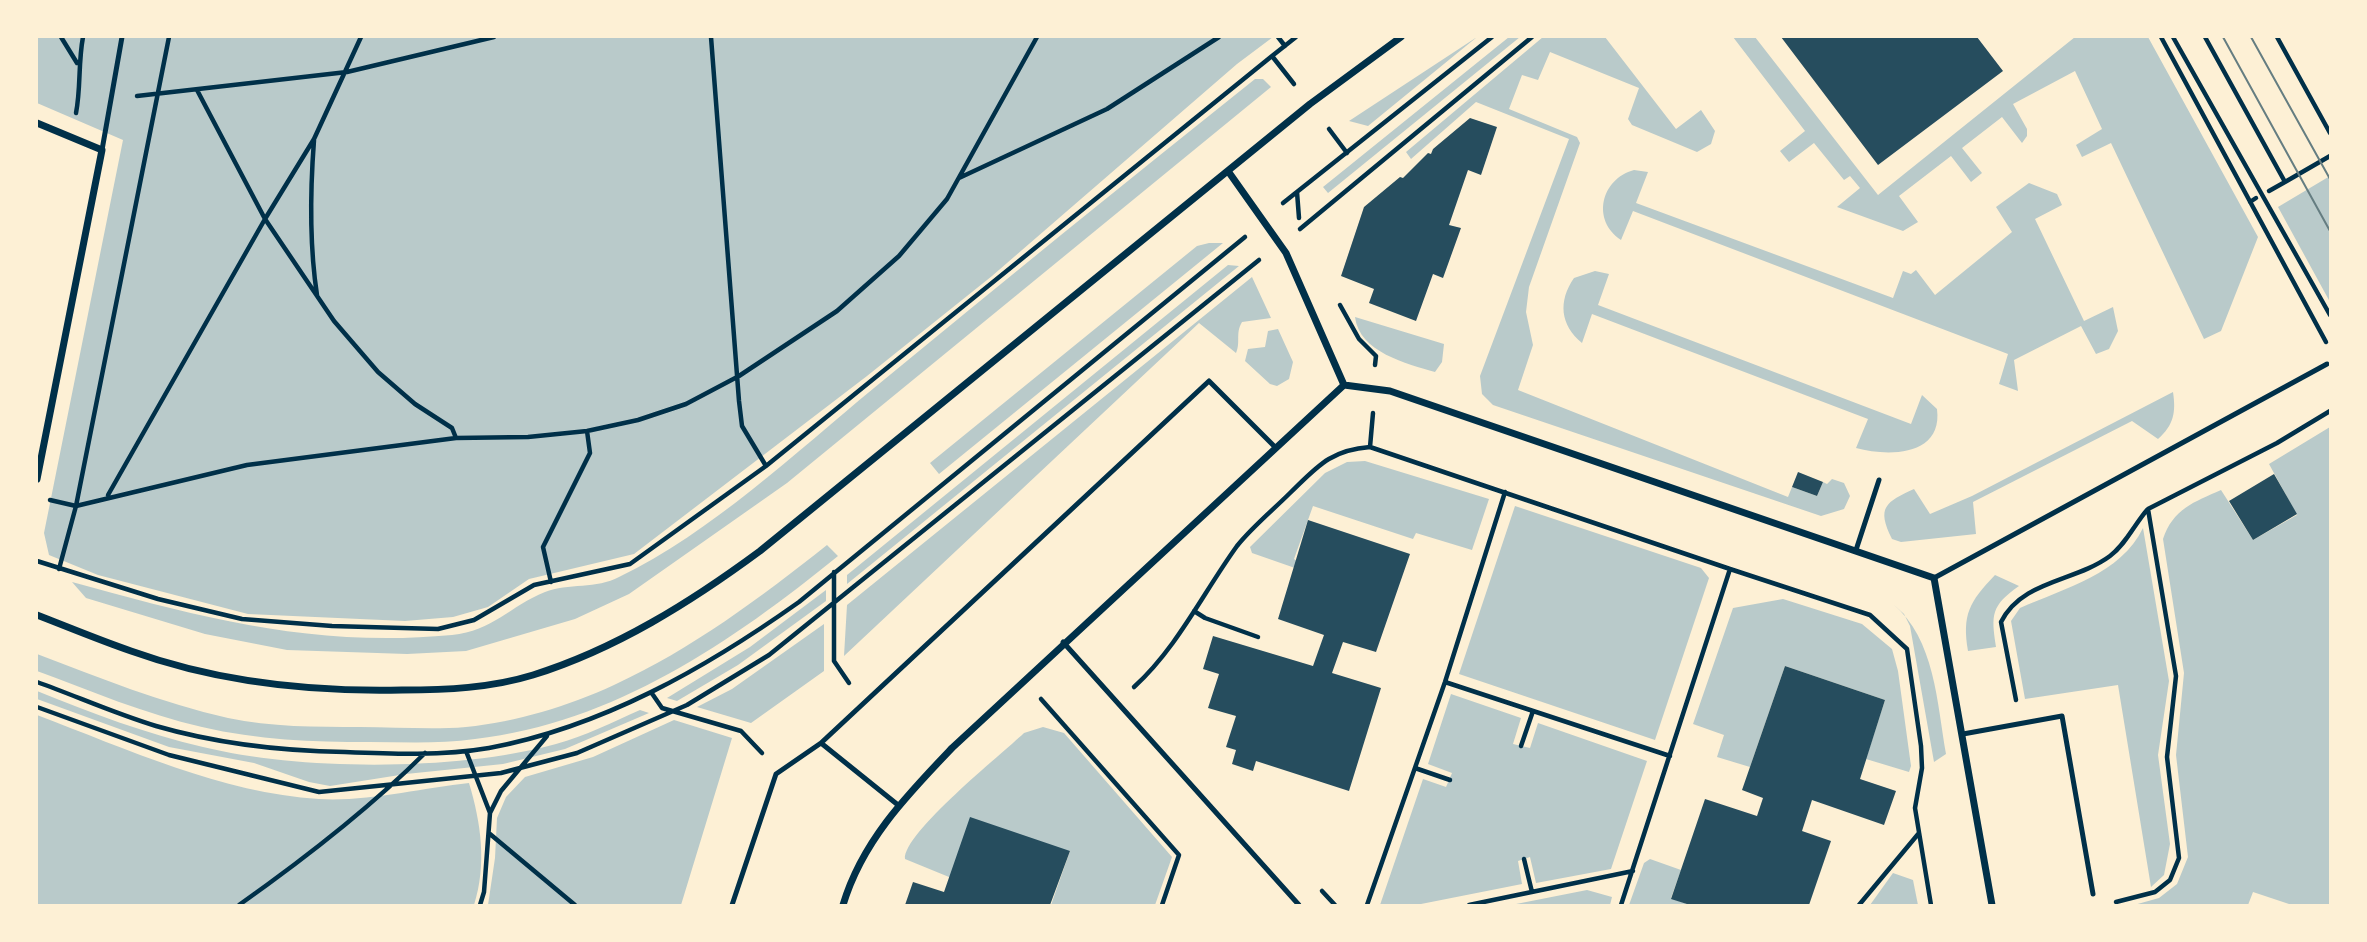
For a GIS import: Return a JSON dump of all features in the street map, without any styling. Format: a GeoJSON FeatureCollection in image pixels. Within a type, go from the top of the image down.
{"type":"FeatureCollection","features":[{"type":"Feature","properties":{"kind":"street"},"geometry":{"type":"LineString","coordinates":[[37,615],[131,652],[183,666],[249,681],[312,688],[388,691],[481,686],[531,676],[586,657],[670,612],[760,551],[1228,171],[1401,37]]}},
{"type":"Feature","properties":{"kind":"street"},"geometry":{"type":"LineString","coordinates":[[37,123],[102,150],[37,479]]}},
{"type":"Feature","properties":{"kind":"street"},"geometry":{"type":"LineString","coordinates":[[1228,171],[1286,253],[1344,385]]}},
{"type":"Feature","properties":{"kind":"street"},"geometry":{"type":"LineString","coordinates":[[843,905],[867,850],[898,805],[952,748],[1063,642],[1206,515],[1344,385]]}},
{"type":"Feature","properties":{"kind":"street"},"geometry":{"type":"LineString","coordinates":[[1344,385],[1390,391],[1934,578],[1992,905]]}},
{"type":"Feature","properties":{"kind":"lane"},"geometry":{"type":"LineString","coordinates":[[102,150],[122,37]]}},
{"type":"Feature","properties":{"kind":"lane"},"geometry":{"type":"LineString","coordinates":[[1934,578],[2327,364]]}},
{"type":"Feature","properties":{"kind":"lane"},"geometry":{"type":"LineString","coordinates":[[732,905],[776,774],[821,743],[1209,381],[1276,448]]}},
{"type":"Feature","properties":{"kind":"lane"},"geometry":{"type":"LineString","coordinates":[[1856,550],[1879,480]]}},
{"type":"Feature","properties":{"kind":"lane"},"geometry":{"type":"LineString","coordinates":[[1063,642],[1119,700],[1299,905]]}},
{"type":"Feature","properties":{"kind":"lane"},"geometry":{"type":"LineString","coordinates":[[1963,734],[2062,716],[2094,894]]}},
{"type":"Feature","properties":{"kind":"lane"},"geometry":{"type":"LineString","coordinates":[[821,743],[898,805]]}},
{"type":"Feature","properties":{"kind":"path"},"geometry":{"type":"LineString","coordinates":[[61,37],[78,63]]}},
{"type":"Feature","properties":{"kind":"path"},"geometry":{"type":"LineString","coordinates":[[71,138],[80,93],[78,63],[83,37]]}},
{"type":"Feature","properties":{"kind":"path"},"geometry":{"type":"LineString","coordinates":[[59,569],[76,506],[169,37]]}},
{"type":"Feature","properties":{"kind":"path"},"geometry":{"type":"LineString","coordinates":[[108,496],[265,219],[314,139],[361,37]]}},
{"type":"Feature","properties":{"kind":"path"},"geometry":{"type":"LineString","coordinates":[[157,94],[232,83],[347,72],[494,37]]}},
{"type":"Feature","properties":{"kind":"path"},"geometry":{"type":"LineString","coordinates":[[711,37],[742,426],[766,466]]}},
{"type":"Feature","properties":{"kind":"path"},"geometry":{"type":"LineString","coordinates":[[37,496],[76,506],[108,496],[247,465],[456,438],[527,437],[587,431],[638,420],[687,404],[739,376],[837,311],[899,256],[947,199],[1037,37]]}},
{"type":"Feature","properties":{"kind":"path"},"geometry":{"type":"LineString","coordinates":[[958,179],[1107,109],[1219,37]]}},
{"type":"Feature","properties":{"kind":"path"},"geometry":{"type":"LineString","coordinates":[[1278,37],[1285,46]]}},
{"type":"Feature","properties":{"kind":"path"},"geometry":{"type":"LineString","coordinates":[[37,561],[158,599],[242,619],[332,626],[438,629],[474,620],[534,585],[630,564],[766,466],[1296,37]]}},
{"type":"Feature","properties":{"kind":"path"},"geometry":{"type":"LineString","coordinates":[[1287,200],[1492,37]]}},
{"type":"Feature","properties":{"kind":"path"},"geometry":{"type":"LineString","coordinates":[[1297,232],[1329,202],[1532,37]]}},
{"type":"Feature","properties":{"kind":"path"},"geometry":{"type":"LineString","coordinates":[[2161,37],[2330,348]]}},
{"type":"Feature","properties":{"kind":"path"},"geometry":{"type":"LineString","coordinates":[[2174,37],[2330,315]]}},
{"type":"Feature","properties":{"kind":"path"},"geometry":{"type":"LineString","coordinates":[[2205,37],[2285,182]]}},
{"type":"Feature","properties":{"kind":"path"},"geometry":{"type":"LineString","coordinates":[[2277,37],[2330,133]]}},
{"type":"Feature","properties":{"kind":"path"},"geometry":{"type":"LineString","coordinates":[[1272,56],[1295,85]]}},
{"type":"Feature","properties":{"kind":"path"},"geometry":{"type":"LineString","coordinates":[[197,90],[265,219],[354,346],[378,372],[415,404],[452,428],[456,438]]}},
{"type":"Feature","properties":{"kind":"path"},"geometry":{"type":"LineString","coordinates":[[1329,129],[1348,153]]}},
{"type":"Feature","properties":{"kind":"path"},"geometry":{"type":"LineString","coordinates":[[314,139],[309,209],[311,257],[317,296]]}},
{"type":"Feature","properties":{"kind":"path"},"geometry":{"type":"LineString","coordinates":[[2269,191],[2330,156]]}},
{"type":"Feature","properties":{"kind":"path"},"geometry":{"type":"LineString","coordinates":[[1297,192],[1299,218]]}},
{"type":"Feature","properties":{"kind":"path"},"geometry":{"type":"LineString","coordinates":[[2250,202],[2256,198]]}},
{"type":"Feature","properties":{"kind":"path"},"geometry":{"type":"LineString","coordinates":[[1339,302],[1359,339],[1376,356],[1375,366]]}},
{"type":"Feature","properties":{"kind":"path"},"geometry":{"type":"LineString","coordinates":[[2016,700],[2001,622],[2014,601],[2109,557],[2127,540],[2134,524],[2148,509],[2277,443],[2330,411]]}},
{"type":"Feature","properties":{"kind":"path"},"geometry":{"type":"LineString","coordinates":[[1370,447],[1373,413]]}},
{"type":"Feature","properties":{"kind":"path"},"geometry":{"type":"LineString","coordinates":[[551,582],[543,547],[590,453],[587,431]]}},
{"type":"Feature","properties":{"kind":"path"},"geometry":{"type":"LineString","coordinates":[[1119,700],[1156,667],[1239,543],[1319,466],[1342,451],[1370,447],[1870,615],[1901,640],[1907,649],[1921,746],[1922,768],[1915,808],[1931,905]]}},
{"type":"Feature","properties":{"kind":"path"},"geometry":{"type":"LineString","coordinates":[[1367,905],[1445,682],[1505,492]]}},
{"type":"Feature","properties":{"kind":"path"},"geometry":{"type":"LineString","coordinates":[[2102,905],[2155,892],[2170,880],[2179,858],[2167,757],[2176,676],[2148,509]]}},
{"type":"Feature","properties":{"kind":"path"},"geometry":{"type":"LineString","coordinates":[[1621,905],[1731,569]]}},
{"type":"Feature","properties":{"kind":"path"},"geometry":{"type":"LineString","coordinates":[[834,572],[834,661],[866,702]]}},
{"type":"Feature","properties":{"kind":"path"},"geometry":{"type":"LineString","coordinates":[[1194,611],[1205,618],[1258,636]]}},
{"type":"Feature","properties":{"kind":"path"},"geometry":{"type":"LineString","coordinates":[[1024,680],[1179,855],[1162,905]]}},
{"type":"Feature","properties":{"kind":"path"},"geometry":{"type":"LineString","coordinates":[[1445,682],[1670,756]]}},
{"type":"Feature","properties":{"kind":"path"},"geometry":{"type":"LineString","coordinates":[[651,692],[662,708],[741,731],[776,774]]}},
{"type":"Feature","properties":{"kind":"path"},"geometry":{"type":"LineString","coordinates":[[1521,746],[1533,711]]}},
{"type":"Feature","properties":{"kind":"path"},"geometry":{"type":"LineString","coordinates":[[480,905],[490,813],[501,791],[548,735]]}},
{"type":"Feature","properties":{"kind":"path"},"geometry":{"type":"LineString","coordinates":[[466,751],[490,813]]}},
{"type":"Feature","properties":{"kind":"path"},"geometry":{"type":"LineString","coordinates":[[239,905],[293,867],[384,793],[425,753]]}},
{"type":"Feature","properties":{"kind":"path"},"geometry":{"type":"LineString","coordinates":[[1415,768],[1450,780]]}},
{"type":"Feature","properties":{"kind":"path"},"geometry":{"type":"LineString","coordinates":[[1859,905],[1919,832]]}},
{"type":"Feature","properties":{"kind":"path"},"geometry":{"type":"LineString","coordinates":[[489,834],[575,905]]}},
{"type":"Feature","properties":{"kind":"path"},"geometry":{"type":"LineString","coordinates":[[1524,859],[1532,892]]}},
{"type":"Feature","properties":{"kind":"path"},"geometry":{"type":"LineString","coordinates":[[1469,905],[1633,870]]}},
{"type":"Feature","properties":{"kind":"shaded area"},"geometry":{"type":"Polygon","coordinates":[[[37,37],[1273,37],[1237,64],[992,276],[867,376],[634,554],[529,579],[488,607],[453,617],[405,621],[248,614],[98,575],[49,555],[44,533],[123,140],[37,103],[37,37]]]}},
{"type":"Feature","properties":{"kind":"shaded area"},"geometry":{"type":"Polygon","coordinates":[[[1477,37],[1368,126],[1349,121],[1477,37]]]}},
{"type":"Feature","properties":{"kind":"shaded area"},"geometry":{"type":"Polygon","coordinates":[[[1509,37],[1520,37],[1328,193],[1323,187],[1509,37]]]}},
{"type":"Feature","properties":{"kind":"shaded area"},"geometry":{"type":"Polygon","coordinates":[[[1543,37],[1605,37],[1676,129],[1701,110],[1715,131],[1711,144],[1697,152],[1632,125],[1628,119],[1639,88],[1550,52],[1538,80],[1522,75],[1509,109],[1577,137],[1580,143],[1529,287],[1526,312],[1533,345],[1518,390],[1788,497],[1792,487],[1817,496],[1823,482],[1827,484],[1832,479],[1844,483],[1850,496],[1844,509],[1821,516],[1493,405],[1482,394],[1480,376],[1569,139],[1476,102],[1411,159],[1406,152],[1543,37]]]}},
{"type":"Feature","properties":{"kind":"shaded area"},"geometry":{"type":"Polygon","coordinates":[[[1733,37],[1755,37],[1878,195],[2075,37],[2148,37],[2258,237],[2221,331],[2204,339],[2111,143],[2082,157],[2076,145],[2102,129],[2075,71],[2013,104],[2027,129],[2027,136],[2022,143],[2002,117],[1962,148],[1982,173],[1971,182],[1951,156],[1899,196],[1918,222],[1903,231],[1837,207],[1860,188],[1850,176],[1844,180],[1814,143],[1789,162],[1780,151],[1805,131],[1733,37]]]}},
{"type":"Feature","properties":{"kind":"shaded area"},"geometry":{"type":"Polygon","coordinates":[[[1255,79],[1263,79],[1271,87],[787,483],[629,594],[575,619],[466,651],[407,654],[287,650],[205,634],[86,598],[72,582],[259,627],[353,637],[402,638],[466,633],[479,629],[545,592],[610,581],[653,559],[720,515],[1255,79]]]}},
{"type":"Feature","properties":{"kind":"shaded area"},"geometry":{"type":"Polygon","coordinates":[[[1634,170],[1648,172],[1636,203],[1893,298],[1903,271],[1911,274],[1916,270],[1935,295],[2012,232],[1996,207],[2029,183],[2057,194],[2062,205],[2035,219],[2084,321],[2113,307],[2118,331],[2109,349],[2096,354],[2081,326],[2014,360],[2018,391],[1999,384],[2008,354],[1633,211],[1621,240],[1606,222],[1604,201],[1614,182],[1634,170]]]}},
{"type":"Feature","properties":{"kind":"shaded area"},"geometry":{"type":"Polygon","coordinates":[[[2330,176],[2330,302],[2278,207],[2330,176]]]}},
{"type":"Feature","properties":{"kind":"shaded area"},"geometry":{"type":"Polygon","coordinates":[[[1223,243],[939,474],[930,463],[1197,246],[1223,243]]]}},
{"type":"Feature","properties":{"kind":"shaded area"},"geometry":{"type":"Polygon","coordinates":[[[1228,265],[1239,266],[847,584],[847,575],[1228,265]]]}},
{"type":"Feature","properties":{"kind":"shaded area"},"geometry":{"type":"Polygon","coordinates":[[[1595,271],[1609,274],[1598,305],[1911,424],[1922,395],[1937,409],[1937,425],[1932,436],[1911,450],[1883,452],[1856,448],[1868,419],[1592,314],[1582,343],[1566,321],[1565,295],[1574,278],[1595,271]]]}},
{"type":"Feature","properties":{"kind":"shaded area"},"geometry":{"type":"Polygon","coordinates":[[[1252,277],[1271,318],[1242,322],[1236,353],[1199,323],[844,656],[847,605],[1252,277]]]}},
{"type":"Feature","properties":{"kind":"shaded area"},"geometry":{"type":"Polygon","coordinates":[[[1355,317],[1444,344],[1442,362],[1435,372],[1386,355],[1365,339],[1358,329],[1355,317]]]}},
{"type":"Feature","properties":{"kind":"shaded area"},"geometry":{"type":"Polygon","coordinates":[[[1278,329],[1293,362],[1289,379],[1277,386],[1270,384],[1245,361],[1248,349],[1265,347],[1268,331],[1278,329]]]}},
{"type":"Feature","properties":{"kind":"shaded area"},"geometry":{"type":"Polygon","coordinates":[[[2173,392],[2173,418],[2168,429],[2158,439],[2132,421],[1973,502],[1976,534],[1901,542],[1892,539],[1885,520],[1886,507],[1904,494],[1914,489],[1930,514],[1972,496],[2173,392]]]}},
{"type":"Feature","properties":{"kind":"shaded area"},"geometry":{"type":"Polygon","coordinates":[[[2330,427],[2330,905],[2292,905],[2253,892],[2248,905],[2134,905],[2159,898],[2177,884],[2188,857],[2176,755],[2184,673],[2163,539],[2167,529],[2179,513],[2221,490],[2253,540],[2297,515],[2269,464],[2330,427]]]}},
{"type":"Feature","properties":{"kind":"shaded area"},"geometry":{"type":"Polygon","coordinates":[[[1365,461],[1489,499],[1472,550],[1416,533],[1413,539],[1313,506],[1294,559],[1297,561],[1295,568],[1252,553],[1250,547],[1325,473],[1347,462],[1365,461]]]}},
{"type":"Feature","properties":{"kind":"shaded area"},"geometry":{"type":"Polygon","coordinates":[[[1515,506],[1701,568],[1709,578],[1655,740],[1459,674],[1515,506]]]}},
{"type":"Feature","properties":{"kind":"shaded area"},"geometry":{"type":"Polygon","coordinates":[[[2143,528],[2169,681],[2158,755],[2170,844],[2164,875],[2151,887],[2118,685],[2025,699],[2011,621],[2020,608],[2073,586],[2106,568],[2121,557],[2143,528]]]}},
{"type":"Feature","properties":{"kind":"shaded area"},"geometry":{"type":"Polygon","coordinates":[[[827,545],[838,556],[756,619],[669,674],[623,697],[575,716],[526,730],[475,739],[348,742],[244,735],[160,716],[37,671],[37,654],[179,705],[228,718],[261,723],[310,727],[453,728],[485,725],[560,706],[597,693],[643,671],[725,621],[827,545]]]}},
{"type":"Feature","properties":{"kind":"shaded area"},"geometry":{"type":"Polygon","coordinates":[[[1995,575],[2019,586],[2003,599],[1995,612],[1996,647],[1968,651],[1967,618],[1973,601],[1995,575]]]}},
{"type":"Feature","properties":{"kind":"shaded area"},"geometry":{"type":"Polygon","coordinates":[[[826,590],[826,601],[738,665],[677,701],[667,698],[750,647],[826,590]]]}},
{"type":"Feature","properties":{"kind":"shaded area"},"geometry":{"type":"Polygon","coordinates":[[[1783,599],[1862,624],[1892,649],[1898,671],[1911,766],[1909,772],[1866,759],[1885,700],[1785,666],[1750,767],[1717,757],[1724,735],[1693,724],[1733,608],[1783,599]]]}},
{"type":"Feature","properties":{"kind":"shaded area"},"geometry":{"type":"Polygon","coordinates":[[[1905,617],[1918,635],[1926,653],[1936,693],[1946,754],[1934,762],[1910,626],[1905,617]]]}},
{"type":"Feature","properties":{"kind":"shaded area"},"geometry":{"type":"Polygon","coordinates":[[[824,624],[824,671],[751,723],[697,707],[732,689],[824,624]]]}},
{"type":"Feature","properties":{"kind":"shaded area"},"geometry":{"type":"Polygon","coordinates":[[[37,691],[182,742],[242,755],[332,764],[428,763],[517,753],[578,737],[640,710],[649,713],[565,749],[503,764],[406,774],[330,786],[309,782],[254,763],[169,747],[37,699],[37,691]]]}},
{"type":"Feature","properties":{"kind":"shaded area"},"geometry":{"type":"Polygon","coordinates":[[[1451,694],[1521,718],[1513,744],[1530,748],[1538,723],[1647,761],[1611,869],[1536,883],[1530,857],[1518,861],[1522,884],[1416,905],[1380,905],[1423,779],[1446,787],[1452,773],[1428,764],[1451,694]]]}},
{"type":"Feature","properties":{"kind":"shaded area"},"geometry":{"type":"Polygon","coordinates":[[[37,715],[175,768],[283,795],[319,799],[356,798],[469,783],[481,844],[480,874],[474,905],[37,905],[37,715]]]}},
{"type":"Feature","properties":{"kind":"shaded area"},"geometry":{"type":"Polygon","coordinates":[[[674,720],[732,738],[681,905],[488,905],[495,858],[497,818],[506,797],[525,777],[593,757],[674,720]]]}},
{"type":"Feature","properties":{"kind":"shaded area"},"geometry":{"type":"Polygon","coordinates":[[[1043,727],[1064,733],[1172,857],[1155,905],[1051,905],[1070,851],[949,877],[905,859],[909,847],[936,813],[1024,733],[1043,727]]]}},
{"type":"Feature","properties":{"kind":"shaded area"},"geometry":{"type":"Polygon","coordinates":[[[1650,859],[1681,870],[1671,898],[1690,905],[1629,905],[1644,863],[1650,859]]]}},
{"type":"Feature","properties":{"kind":"shaded area"},"geometry":{"type":"Polygon","coordinates":[[[1893,873],[1913,880],[1918,905],[1870,905],[1893,873]]]}},
{"type":"Feature","properties":{"kind":"shaded area"},"geometry":{"type":"Polygon","coordinates":[[[1587,890],[1612,897],[1610,905],[1511,905],[1587,890]]]}},
{"type":"Feature","properties":{"kind":"building"},"geometry":{"type":"Polygon","coordinates":[[[1781,37],[1977,37],[2003,71],[1878,165],[1781,37]]]}},
{"type":"Feature","properties":{"kind":"building"},"geometry":{"type":"Polygon","coordinates":[[[1470,118],[1497,127],[1481,175],[1468,170],[1449,225],[1461,228],[1443,278],[1433,274],[1416,321],[1369,303],[1374,289],[1341,276],[1364,207],[1400,177],[1403,178],[1470,118]]]}},
{"type":"Feature","properties":{"kind":"building"},"geometry":{"type":"Polygon","coordinates":[[[1798,472],[1823,482],[1817,496],[1792,487],[1798,472]]]}},
{"type":"Feature","properties":{"kind":"building"},"geometry":{"type":"Polygon","coordinates":[[[2274,474],[2297,514],[2253,540],[2229,501],[2274,474]]]}},
{"type":"Feature","properties":{"kind":"building"},"geometry":{"type":"Polygon","coordinates":[[[1308,520],[1410,554],[1376,652],[1343,642],[1332,673],[1381,688],[1349,791],[1256,761],[1253,771],[1232,764],[1236,750],[1226,747],[1236,716],[1208,708],[1219,674],[1203,669],[1213,636],[1313,666],[1324,635],[1278,619],[1308,520]]]}},
{"type":"Feature","properties":{"kind":"building"},"geometry":{"type":"Polygon","coordinates":[[[1785,666],[1885,700],[1860,779],[1896,791],[1884,825],[1812,800],[1802,831],[1831,841],[1809,905],[1690,905],[1671,899],[1705,799],[1757,816],[1763,798],[1742,790],[1785,666]]]}},
{"type":"Feature","properties":{"kind":"building"},"geometry":{"type":"Polygon","coordinates":[[[970,817],[1070,851],[1050,905],[905,905],[913,882],[944,892],[970,817]]]}},
{"type":"Feature","properties":{"kind":"tram line"},"geometry":{"type":"LineString","coordinates":[[2223,37],[2330,231]]}},
{"type":"Feature","properties":{"kind":"tram line"},"geometry":{"type":"LineString","coordinates":[[2251,37],[2330,179]]}}]}
